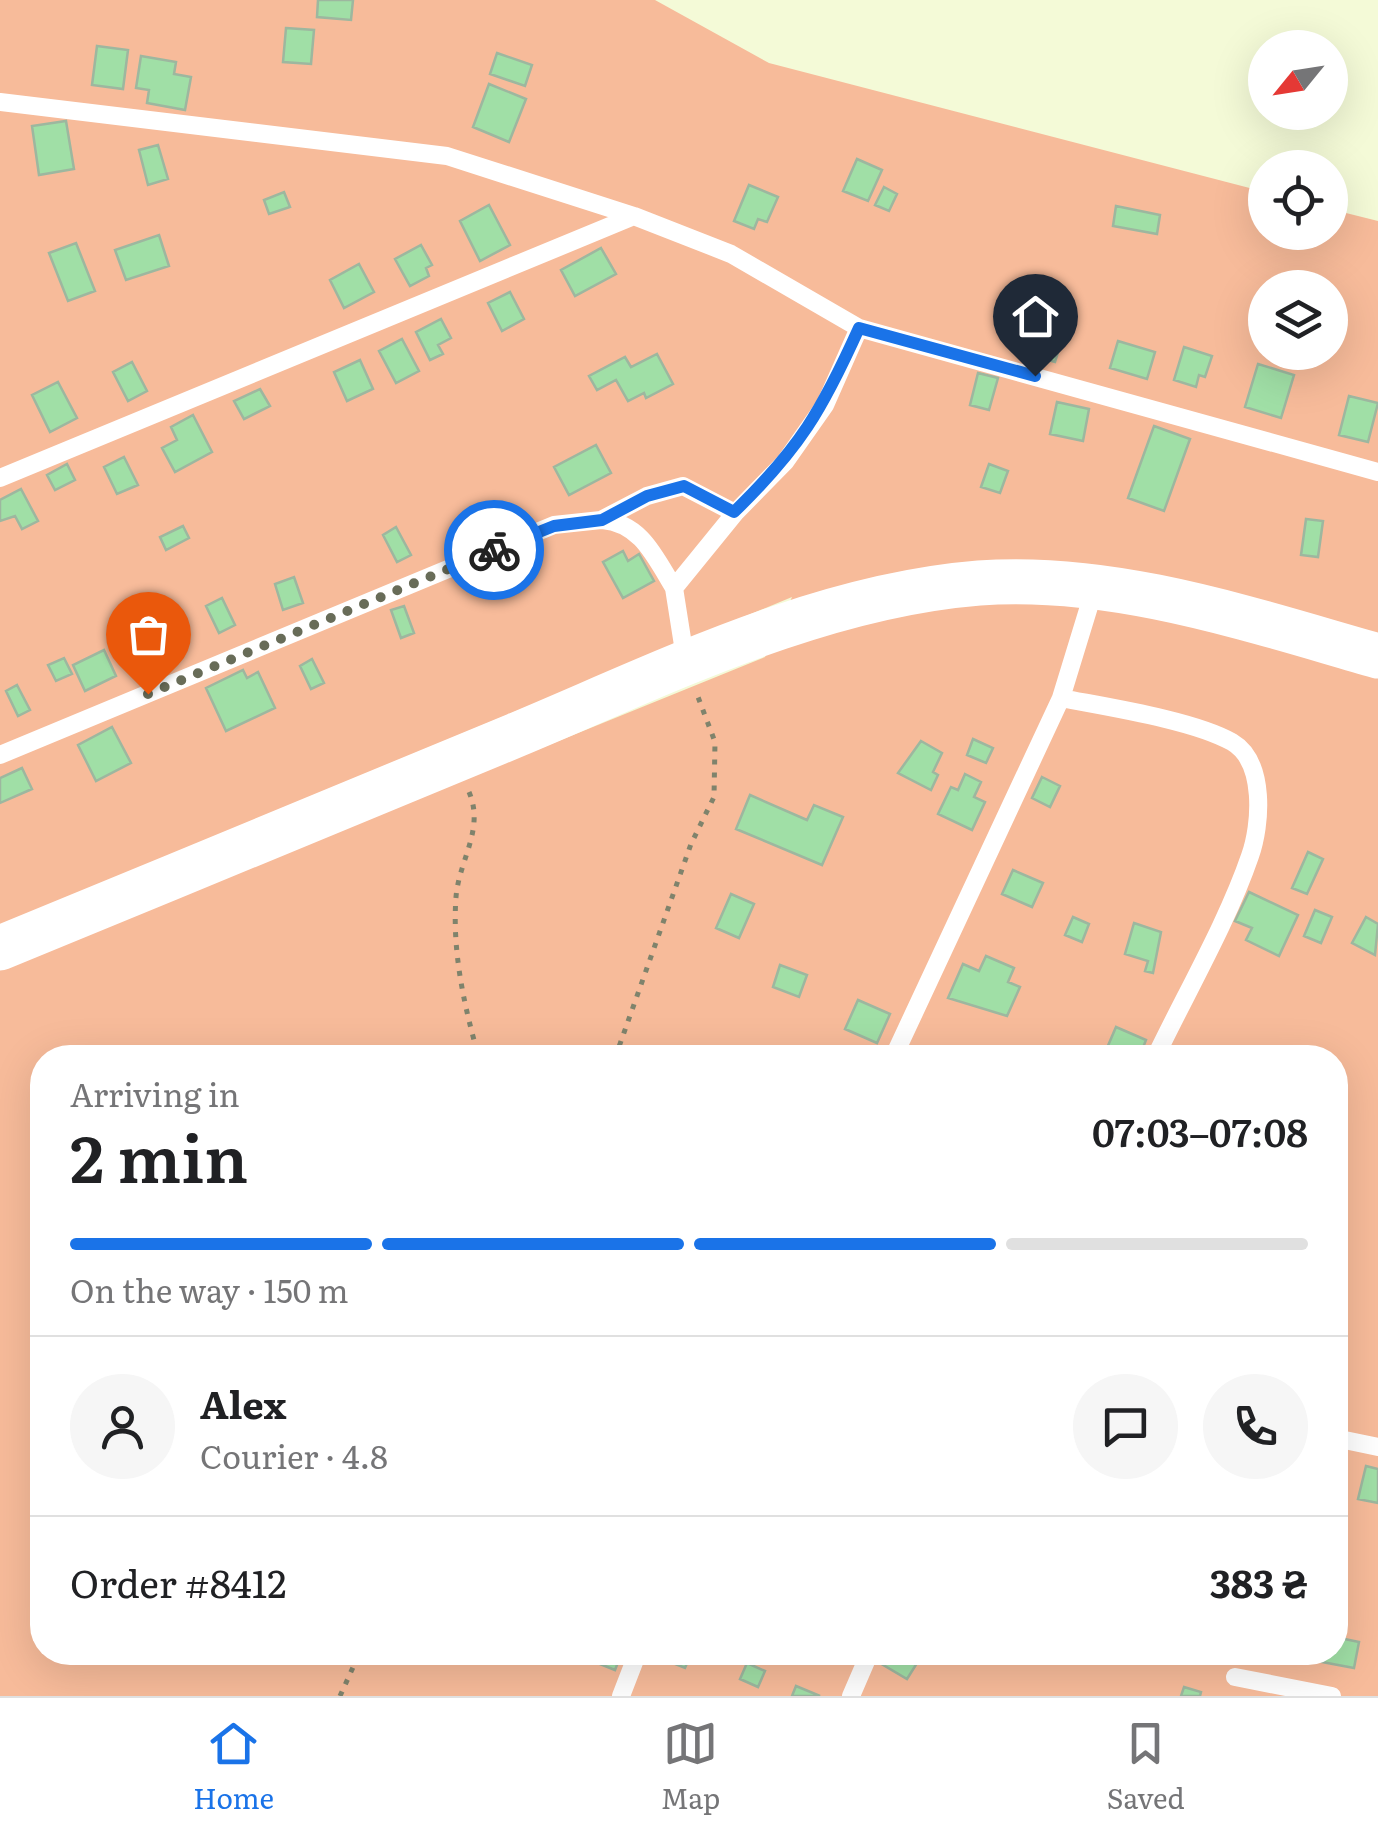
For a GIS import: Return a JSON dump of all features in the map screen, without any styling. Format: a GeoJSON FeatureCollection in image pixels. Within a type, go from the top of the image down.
{"type":"FeatureCollection","features":[{"type":"Feature","properties":{"kind":"street"},"geometry":{"type":"LineString","coordinates":[[0,948],[686,664],[835,609],[980,583],[1095,586],[1245,618],[1378,656]]}},
{"type":"Feature","properties":{"kind":"lane"},"geometry":{"type":"LineString","coordinates":[[0,102],[447,156],[634,216],[731,254],[859,328],[1378,472]]}},
{"type":"Feature","properties":{"kind":"lane"},"geometry":{"type":"LineString","coordinates":[[0,478],[634,216]]}},
{"type":"Feature","properties":{"kind":"lane"},"geometry":{"type":"LineString","coordinates":[[674,588],[734,512],[785,462],[825,405],[859,328]]}},
{"type":"Feature","properties":{"kind":"lane"},"geometry":{"type":"LineString","coordinates":[[602,520],[647,496],[684,486],[734,512]]}},
{"type":"Feature","properties":{"kind":"lane"},"geometry":{"type":"LineString","coordinates":[[0,755],[554,526],[621,521],[645,541],[674,588],[686,664]]}},
{"type":"Feature","properties":{"kind":"lane"},"geometry":{"type":"LineString","coordinates":[[899,1045],[1061,698],[1095,586]]}},
{"type":"Feature","properties":{"kind":"lane"},"geometry":{"type":"LineString","coordinates":[[1061,698],[1154,717],[1234,743],[1252,765],[1258,790],[1251,854],[1161,1045]]}},
{"type":"Feature","properties":{"kind":"lane"},"geometry":{"type":"LineString","coordinates":[[1348,1441],[1378,1447]]}},
{"type":"Feature","properties":{"kind":"lane"},"geometry":{"type":"LineString","coordinates":[[621,1696],[633,1665]]}},
{"type":"Feature","properties":{"kind":"lane"},"geometry":{"type":"LineString","coordinates":[[851,1696],[864,1665]]}},
{"type":"Feature","properties":{"kind":"lane"},"geometry":{"type":"LineString","coordinates":[[1236,1677],[1332,1696]]}},
{"type":"Feature","properties":{"kind":"path"},"geometry":{"type":"LineString","coordinates":[[620,1045],[692,844],[714,797],[714,742],[686,664]]}},
{"type":"Feature","properties":{"kind":"path"},"geometry":{"type":"LineString","coordinates":[[455,760],[476,808],[468,858],[456,892],[456,923],[457,959],[476,1045]]}},
{"type":"Feature","properties":{"kind":"path"},"geometry":{"type":"LineString","coordinates":[[340,1696],[354,1665]]}},
{"type":"Feature","properties":{"kind":"shaded area"},"geometry":{"type":"Polygon","coordinates":[[[0,0],[655,0],[769,63],[1248,188],[1248,250],[1348,250],[1348,214],[1378,221],[1378,1696],[0,1696],[0,968],[765,657],[792,597],[0,925],[0,0]]]}},
{"type":"Feature","properties":{"kind":"building"},"geometry":{"type":"Polygon","coordinates":[[[318,0],[353,0],[351,20],[317,17],[318,0]]]}},
{"type":"Feature","properties":{"kind":"building"},"geometry":{"type":"Polygon","coordinates":[[[286,28],[314,30],[311,64],[283,62],[286,28]]]}},
{"type":"Feature","properties":{"kind":"building"},"geometry":{"type":"Polygon","coordinates":[[[97,46],[128,50],[123,89],[92,85],[97,46]]]}},
{"type":"Feature","properties":{"kind":"building"},"geometry":{"type":"Polygon","coordinates":[[[497,53],[532,65],[525,86],[490,74],[497,53]]]}},
{"type":"Feature","properties":{"kind":"building"},"geometry":{"type":"Polygon","coordinates":[[[141,56],[176,62],[174,74],[191,77],[185,110],[147,103],[149,90],[136,88],[141,56]]]}},
{"type":"Feature","properties":{"kind":"building"},"geometry":{"type":"Polygon","coordinates":[[[489,84],[526,99],[509,142],[473,127],[489,84]]]}},
{"type":"Feature","properties":{"kind":"building"},"geometry":{"type":"Polygon","coordinates":[[[66,121],[74,169],[39,175],[32,126],[66,121]]]}},
{"type":"Feature","properties":{"kind":"building"},"geometry":{"type":"Polygon","coordinates":[[[158,145],[168,179],[148,185],[139,150],[158,145]]]}},
{"type":"Feature","properties":{"kind":"building"},"geometry":{"type":"Polygon","coordinates":[[[857,159],[882,170],[868,201],[843,191],[857,159]]]}},
{"type":"Feature","properties":{"kind":"building"},"geometry":{"type":"Polygon","coordinates":[[[749,185],[778,197],[767,222],[758,219],[754,229],[734,221],[749,185]]]}},
{"type":"Feature","properties":{"kind":"building"},"geometry":{"type":"Polygon","coordinates":[[[884,187],[897,194],[889,211],[875,205],[884,187]]]}},
{"type":"Feature","properties":{"kind":"building"},"geometry":{"type":"Polygon","coordinates":[[[284,192],[290,207],[269,214],[264,200],[284,192]]]}},
{"type":"Feature","properties":{"kind":"building"},"geometry":{"type":"Polygon","coordinates":[[[489,205],[510,245],[480,261],[460,221],[489,205]]]}},
{"type":"Feature","properties":{"kind":"building"},"geometry":{"type":"Polygon","coordinates":[[[1116,206],[1160,215],[1157,234],[1113,226],[1116,206]]]}},
{"type":"Feature","properties":{"kind":"building"},"geometry":{"type":"Polygon","coordinates":[[[159,235],[169,266],[126,280],[115,250],[159,235]]]}},
{"type":"Feature","properties":{"kind":"building"},"geometry":{"type":"Polygon","coordinates":[[[76,243],[95,291],[68,301],[49,253],[76,243]]]}},
{"type":"Feature","properties":{"kind":"building"},"geometry":{"type":"Polygon","coordinates":[[[421,245],[432,265],[426,268],[429,276],[410,286],[395,259],[421,245]]]}},
{"type":"Feature","properties":{"kind":"building"},"geometry":{"type":"Polygon","coordinates":[[[601,248],[616,274],[575,296],[561,270],[601,248]]]}},
{"type":"Feature","properties":{"kind":"building"},"geometry":{"type":"Polygon","coordinates":[[[359,264],[374,292],[344,308],[330,280],[359,264]]]}},
{"type":"Feature","properties":{"kind":"building"},"geometry":{"type":"Polygon","coordinates":[[[510,292],[524,319],[502,331],[488,303],[510,292]]]}},
{"type":"Feature","properties":{"kind":"building"},"geometry":{"type":"Polygon","coordinates":[[[441,319],[451,338],[438,345],[443,354],[430,360],[416,332],[441,319]]]}},
{"type":"Feature","properties":{"kind":"building"},"geometry":{"type":"Polygon","coordinates":[[[1024,325],[1063,336],[1055,362],[1016,351],[1024,325]]]}},
{"type":"Feature","properties":{"kind":"building"},"geometry":{"type":"Polygon","coordinates":[[[402,339],[419,371],[396,383],[379,351],[402,339]]]}},
{"type":"Feature","properties":{"kind":"building"},"geometry":{"type":"Polygon","coordinates":[[[1118,341],[1155,352],[1147,379],[1110,368],[1118,341]]]}},
{"type":"Feature","properties":{"kind":"building"},"geometry":{"type":"Polygon","coordinates":[[[1184,347],[1212,356],[1205,377],[1199,375],[1196,387],[1174,380],[1184,347]]]}},
{"type":"Feature","properties":{"kind":"building"},"geometry":{"type":"Polygon","coordinates":[[[657,354],[673,384],[646,398],[644,393],[628,401],[616,380],[597,390],[589,376],[625,357],[631,367],[657,354]]]}},
{"type":"Feature","properties":{"kind":"building"},"geometry":{"type":"Polygon","coordinates":[[[360,360],[373,389],[347,401],[334,372],[360,360]]]}},
{"type":"Feature","properties":{"kind":"building"},"geometry":{"type":"Polygon","coordinates":[[[132,362],[147,391],[128,401],[113,372],[132,362]]]}},
{"type":"Feature","properties":{"kind":"building"},"geometry":{"type":"Polygon","coordinates":[[[1256,370],[1294,375],[1281,418],[1245,407],[1256,370]]]}},
{"type":"Feature","properties":{"kind":"building"},"geometry":{"type":"Polygon","coordinates":[[[978,373],[998,378],[989,410],[970,405],[978,373]]]}},
{"type":"Feature","properties":{"kind":"building"},"geometry":{"type":"Polygon","coordinates":[[[58,382],[77,418],[50,432],[32,395],[58,382]]]}},
{"type":"Feature","properties":{"kind":"building"},"geometry":{"type":"Polygon","coordinates":[[[260,389],[270,406],[244,419],[234,401],[260,389]]]}},
{"type":"Feature","properties":{"kind":"building"},"geometry":{"type":"Polygon","coordinates":[[[1349,396],[1378,403],[1368,442],[1339,435],[1349,396]]]}},
{"type":"Feature","properties":{"kind":"building"},"geometry":{"type":"Polygon","coordinates":[[[1057,402],[1089,409],[1083,441],[1050,434],[1057,402]]]}},
{"type":"Feature","properties":{"kind":"building"},"geometry":{"type":"Polygon","coordinates":[[[193,415],[212,452],[175,472],[162,448],[177,440],[171,427],[193,415]]]}},
{"type":"Feature","properties":{"kind":"building"},"geometry":{"type":"Polygon","coordinates":[[[1154,426],[1190,439],[1164,511],[1128,498],[1154,426]]]}},
{"type":"Feature","properties":{"kind":"building"},"geometry":{"type":"Polygon","coordinates":[[[596,445],[611,473],[569,495],[554,467],[596,445]]]}},
{"type":"Feature","properties":{"kind":"building"},"geometry":{"type":"Polygon","coordinates":[[[124,457],[138,485],[117,494],[104,467],[124,457]]]}},
{"type":"Feature","properties":{"kind":"building"},"geometry":{"type":"Polygon","coordinates":[[[67,464],[75,480],[55,490],[47,475],[67,464]]]}},
{"type":"Feature","properties":{"kind":"building"},"geometry":{"type":"Polygon","coordinates":[[[989,464],[1008,471],[1000,493],[981,487],[989,464]]]}},
{"type":"Feature","properties":{"kind":"building"},"geometry":{"type":"Polygon","coordinates":[[[21,489],[38,521],[22,529],[15,516],[0,521],[0,500],[21,489]]]}},
{"type":"Feature","properties":{"kind":"building"},"geometry":{"type":"Polygon","coordinates":[[[1306,519],[1323,521],[1318,557],[1301,555],[1306,519]]]}},
{"type":"Feature","properties":{"kind":"building"},"geometry":{"type":"Polygon","coordinates":[[[183,526],[189,538],[166,550],[160,537],[183,526]]]}},
{"type":"Feature","properties":{"kind":"building"},"geometry":{"type":"Polygon","coordinates":[[[396,527],[411,555],[397,562],[383,535],[396,527]]]}},
{"type":"Feature","properties":{"kind":"building"},"geometry":{"type":"Polygon","coordinates":[[[623,551],[628,561],[639,554],[654,581],[623,598],[603,562],[623,551]]]}},
{"type":"Feature","properties":{"kind":"building"},"geometry":{"type":"Polygon","coordinates":[[[294,577],[303,603],[283,610],[275,584],[294,577]]]}},
{"type":"Feature","properties":{"kind":"building"},"geometry":{"type":"Polygon","coordinates":[[[222,598],[235,625],[219,633],[206,606],[222,598]]]}},
{"type":"Feature","properties":{"kind":"building"},"geometry":{"type":"Polygon","coordinates":[[[404,606],[414,633],[401,638],[391,610],[404,606]]]}},
{"type":"Feature","properties":{"kind":"building"},"geometry":{"type":"Polygon","coordinates":[[[104,650],[116,676],[85,691],[73,665],[104,650]]]}},
{"type":"Feature","properties":{"kind":"building"},"geometry":{"type":"Polygon","coordinates":[[[64,658],[72,674],[56,681],[48,665],[64,658]]]}},
{"type":"Feature","properties":{"kind":"building"},"geometry":{"type":"Polygon","coordinates":[[[312,659],[324,683],[311,689],[300,666],[312,659]]]}},
{"type":"Feature","properties":{"kind":"building"},"geometry":{"type":"Polygon","coordinates":[[[243,670],[247,678],[258,672],[275,708],[226,731],[206,688],[243,670]]]}},
{"type":"Feature","properties":{"kind":"building"},"geometry":{"type":"Polygon","coordinates":[[[17,685],[30,710],[18,716],[6,691],[17,685]]]}},
{"type":"Feature","properties":{"kind":"building"},"geometry":{"type":"Polygon","coordinates":[[[112,727],[131,763],[96,781],[78,745],[112,727]]]}},
{"type":"Feature","properties":{"kind":"building"},"geometry":{"type":"Polygon","coordinates":[[[973,739],[993,748],[986,763],[967,755],[973,739]]]}},
{"type":"Feature","properties":{"kind":"building"},"geometry":{"type":"Polygon","coordinates":[[[921,741],[942,753],[933,772],[938,775],[931,790],[898,773],[921,741]]]}},
{"type":"Feature","properties":{"kind":"building"},"geometry":{"type":"Polygon","coordinates":[[[22,768],[32,789],[0,803],[0,778],[22,768]]]}},
{"type":"Feature","properties":{"kind":"building"},"geometry":{"type":"Polygon","coordinates":[[[965,774],[981,782],[974,797],[985,802],[972,830],[938,814],[951,787],[958,790],[965,774]]]}},
{"type":"Feature","properties":{"kind":"building"},"geometry":{"type":"Polygon","coordinates":[[[1042,777],[1060,786],[1050,807],[1032,798],[1042,777]]]}},
{"type":"Feature","properties":{"kind":"building"},"geometry":{"type":"Polygon","coordinates":[[[750,795],[807,820],[814,805],[843,817],[822,865],[736,829],[750,795]]]}},
{"type":"Feature","properties":{"kind":"building"},"geometry":{"type":"Polygon","coordinates":[[[1308,852],[1323,859],[1307,894],[1292,888],[1308,852]]]}},
{"type":"Feature","properties":{"kind":"building"},"geometry":{"type":"Polygon","coordinates":[[[1013,870],[1043,883],[1032,907],[1002,894],[1013,870]]]}},
{"type":"Feature","properties":{"kind":"building"},"geometry":{"type":"Polygon","coordinates":[[[1249,892],[1298,915],[1279,956],[1246,940],[1252,928],[1235,921],[1249,892]]]}},
{"type":"Feature","properties":{"kind":"building"},"geometry":{"type":"Polygon","coordinates":[[[731,894],[754,904],[739,938],[716,928],[731,894]]]}},
{"type":"Feature","properties":{"kind":"building"},"geometry":{"type":"Polygon","coordinates":[[[1315,910],[1332,917],[1321,943],[1304,936],[1315,910]]]}},
{"type":"Feature","properties":{"kind":"building"},"geometry":{"type":"Polygon","coordinates":[[[1073,917],[1089,924],[1082,942],[1065,935],[1073,917]]]}},
{"type":"Feature","properties":{"kind":"building"},"geometry":{"type":"Polygon","coordinates":[[[1366,917],[1378,924],[1375,955],[1352,943],[1366,917]]]}},
{"type":"Feature","properties":{"kind":"building"},"geometry":{"type":"Polygon","coordinates":[[[1134,923],[1161,932],[1153,973],[1145,971],[1148,961],[1125,954],[1134,923]]]}},
{"type":"Feature","properties":{"kind":"building"},"geometry":{"type":"Polygon","coordinates":[[[986,956],[1014,968],[1008,982],[1020,987],[1007,1016],[948,998],[963,964],[979,971],[986,956]]]}},
{"type":"Feature","properties":{"kind":"building"},"geometry":{"type":"Polygon","coordinates":[[[780,965],[807,975],[799,997],[773,987],[780,965]]]}},
{"type":"Feature","properties":{"kind":"building"},"geometry":{"type":"Polygon","coordinates":[[[858,1000],[890,1014],[877,1043],[845,1029],[858,1000]]]}},
{"type":"Feature","properties":{"kind":"building"},"geometry":{"type":"Polygon","coordinates":[[[1116,1027],[1146,1040],[1144,1045],[1108,1045],[1116,1027]]]}},
{"type":"Feature","properties":{"kind":"building"},"geometry":{"type":"Polygon","coordinates":[[[1366,1466],[1378,1469],[1378,1503],[1358,1499],[1366,1466]]]}},
{"type":"Feature","properties":{"kind":"building"},"geometry":{"type":"Polygon","coordinates":[[[1348,1640],[1359,1642],[1354,1668],[1338,1665],[1348,1665],[1348,1640]]]}},
{"type":"Feature","properties":{"kind":"building"},"geometry":{"type":"Polygon","coordinates":[[[746,1665],[765,1671],[758,1687],[740,1679],[746,1665]]]}},
{"type":"Feature","properties":{"kind":"building"},"geometry":{"type":"Polygon","coordinates":[[[883,1665],[916,1665],[907,1679],[883,1665]]]}},
{"type":"Feature","properties":{"kind":"building"},"geometry":{"type":"Polygon","coordinates":[[[796,1686],[820,1696],[792,1696],[796,1686]]]}},
{"type":"Feature","properties":{"kind":"building"},"geometry":{"type":"Polygon","coordinates":[[[1184,1687],[1201,1692],[1200,1696],[1181,1696],[1184,1687]]]}},
{"type":"Feature","properties":{"kind":"way so far"},"geometry":{"type":"LineString","coordinates":[[148,694],[494,550]]}},
{"type":"Feature","properties":{"kind":"route"},"geometry":{"type":"LineString","coordinates":[[494,550],[554,526],[602,520],[647,496],[684,486],[734,512],[785,462],[825,405],[859,328],[1035,376]]}}]}
